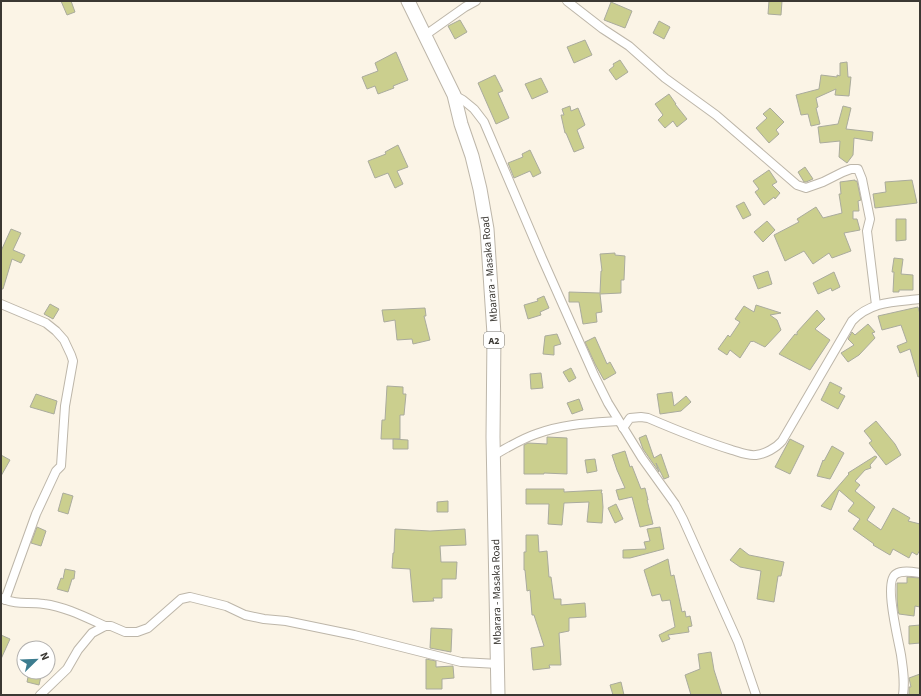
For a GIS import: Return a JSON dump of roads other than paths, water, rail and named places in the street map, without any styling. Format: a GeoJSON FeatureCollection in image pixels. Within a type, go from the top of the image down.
{"type":"FeatureCollection","features":[{"type":"Feature","properties":{"kind":"highway","name":"Mbarara - Masaka Road"},"geometry":{"type":"LineString","coordinates":[[408,1],[454,95],[475,169],[487,229],[494,334],[494,455],[498,695]]}},
{"type":"Feature","properties":{"kind":"street"},"geometry":{"type":"LineString","coordinates":[[424,36],[476,1]]}},
{"type":"Feature","properties":{"kind":"street"},"geometry":{"type":"LineString","coordinates":[[567,1],[613,36],[629,46],[665,78],[716,115],[796,185],[806,188],[824,182],[851,169],[858,169],[862,179],[870,219],[867,231],[876,305]]}},
{"type":"Feature","properties":{"kind":"street"},"geometry":{"type":"LineString","coordinates":[[454,95],[474,109],[488,130],[594,376],[620,424],[675,504],[683,519],[738,642],[756,695]]}},
{"type":"Feature","properties":{"kind":"street"},"geometry":{"type":"LineString","coordinates":[[494,455],[535,434],[557,428],[574,424],[620,424],[630,418],[640,417],[648,418],[711,444],[751,455],[761,454],[773,448],[782,441],[852,321],[860,312],[887,302],[920,299]]}},
{"type":"Feature","properties":{"kind":"street"},"geometry":{"type":"LineString","coordinates":[[1,304],[37,319],[56,331],[64,340],[73,361],[65,406],[61,466],[56,472],[36,514],[3,599],[18,604],[43,603],[68,609],[105,626],[111,626],[125,632],[137,632],[148,628],[181,599],[190,597],[226,606],[245,615],[258,618],[286,621],[354,635],[461,662],[498,664]]}},
{"type":"Feature","properties":{"kind":"street"},"geometry":{"type":"LineString","coordinates":[[903,695],[904,683],[901,654],[894,626],[891,594],[892,578],[895,574],[902,572],[920,572]]}},
{"type":"Feature","properties":{"kind":"street"},"geometry":{"type":"LineString","coordinates":[[40,695],[66,669],[78,650],[92,633],[105,626]]}}]}
